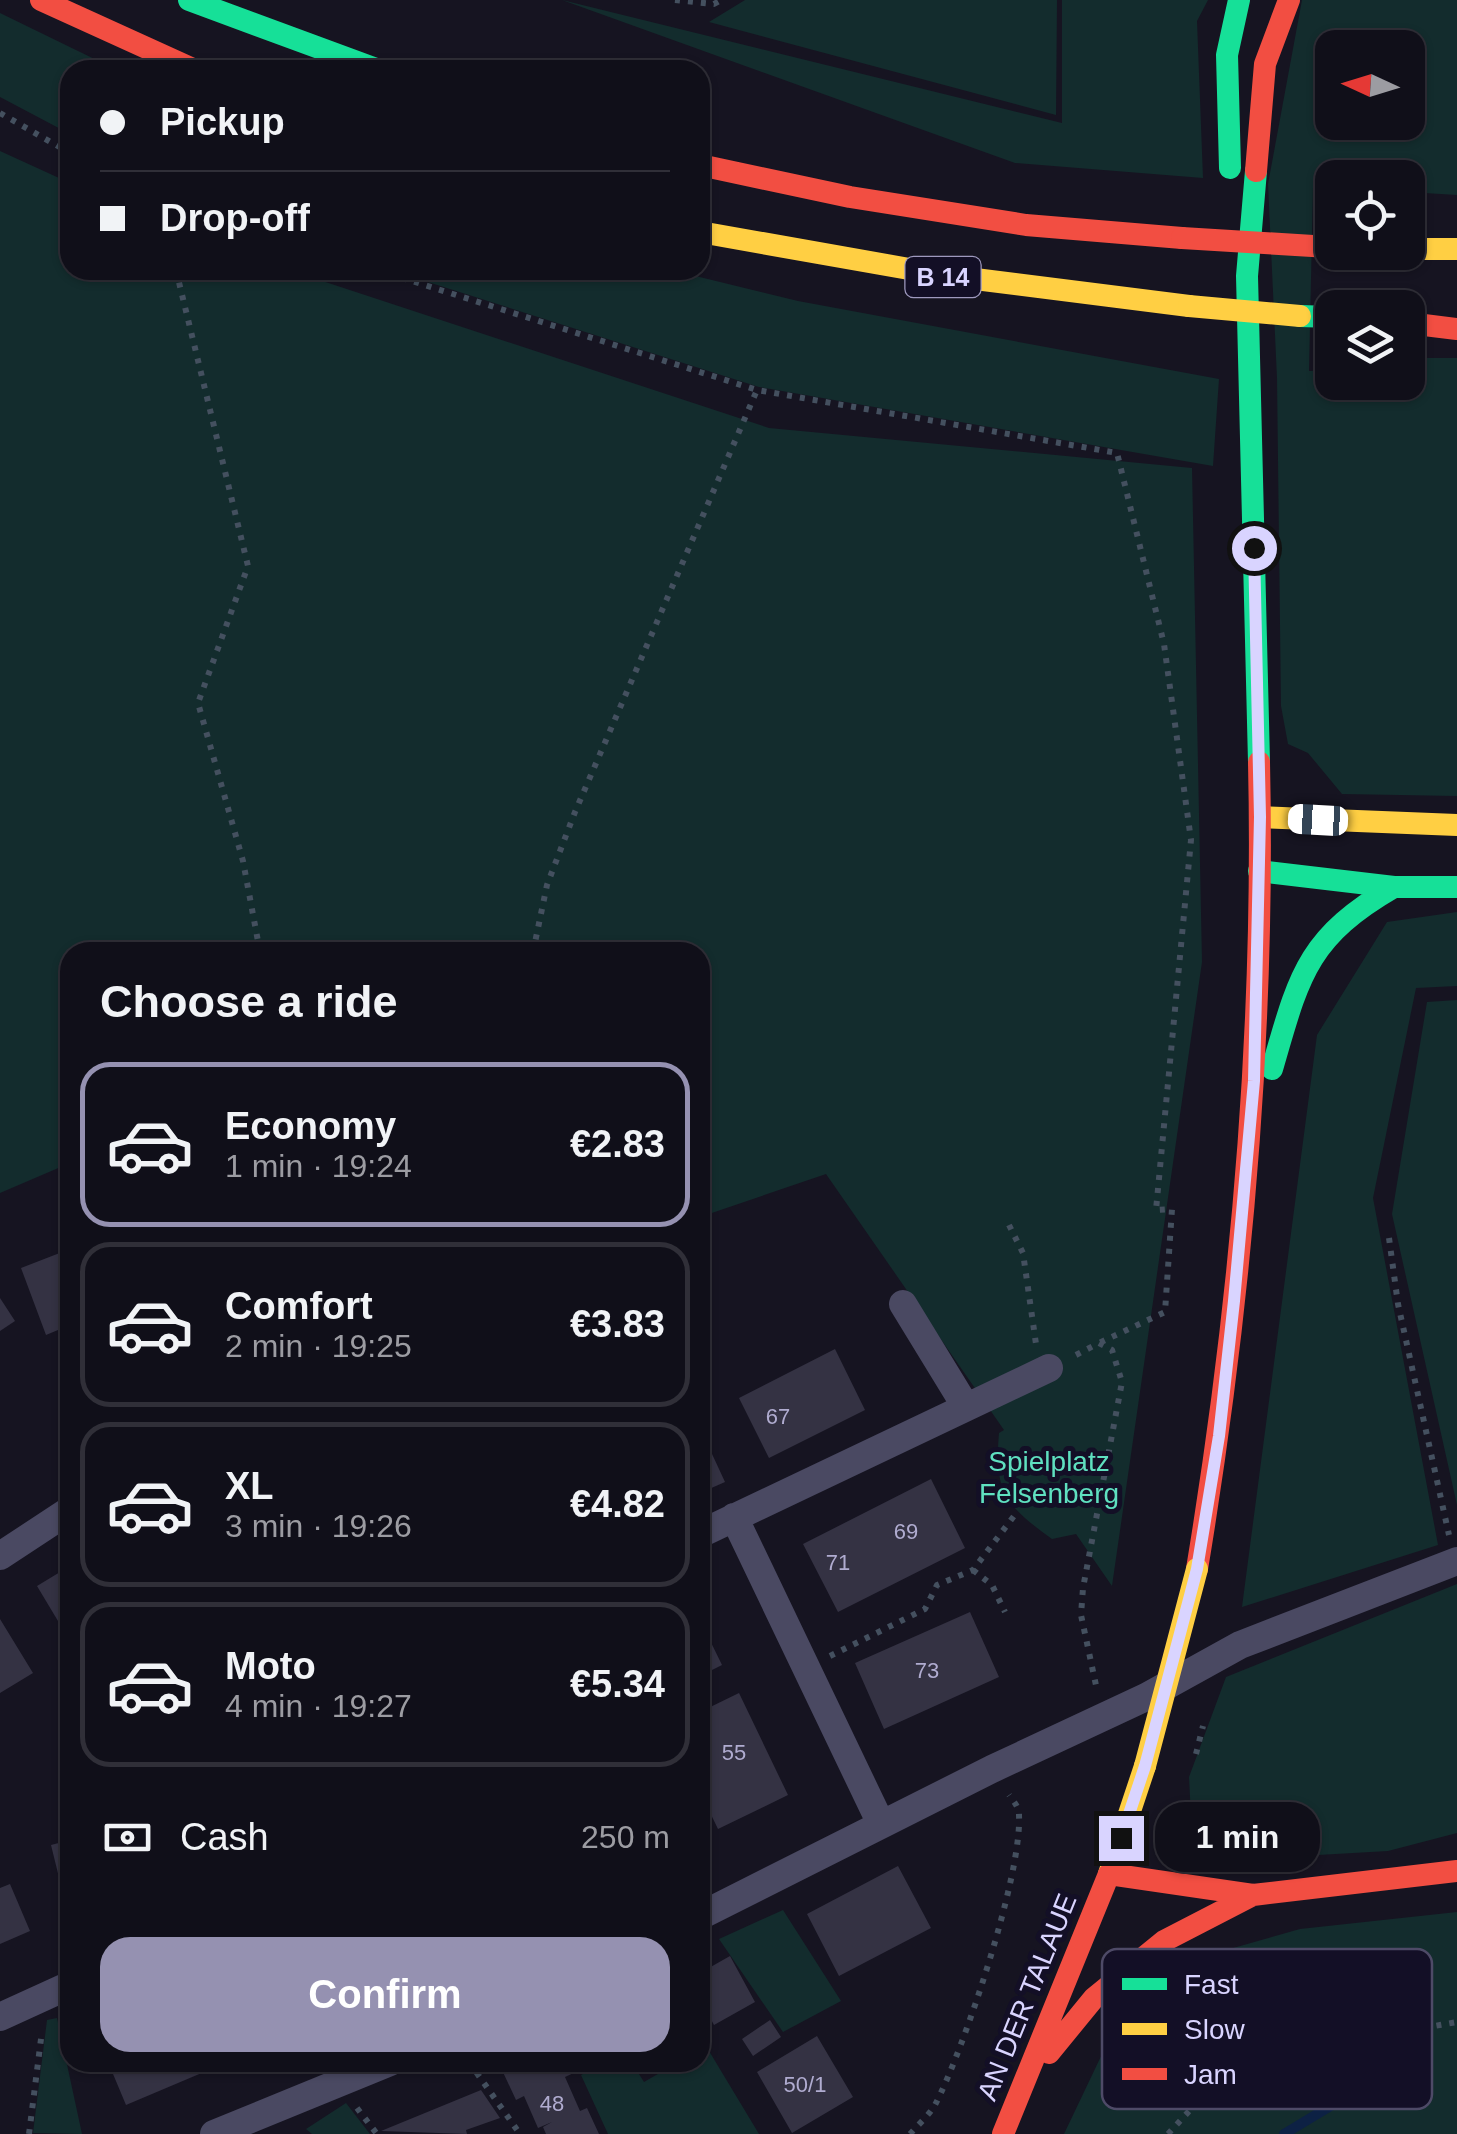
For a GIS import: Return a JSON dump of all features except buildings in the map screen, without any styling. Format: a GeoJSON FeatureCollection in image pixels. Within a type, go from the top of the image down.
{"type":"FeatureCollection","features":[{"type":"Feature","properties":{"kind":"main road"},"geometry":{"type":"LineString","coordinates":[[41,0],[173,60]]}},
{"type":"Feature","properties":{"kind":"main road"},"geometry":{"type":"LineString","coordinates":[[189,0],[352,60]]}},
{"type":"Feature","properties":{"kind":"main road"},"geometry":{"type":"LineString","coordinates":[[1239,0],[1227,54],[1226,104],[1232,200],[1247,276]]}},
{"type":"Feature","properties":{"kind":"main road"},"geometry":{"type":"LineString","coordinates":[[1109,1874],[1145,1766],[1197,1569],[1219,1436],[1248,1148],[1254,1081],[1260,817],[1247,276],[1266,64],[1289,0]]}},
{"type":"Feature","properties":{"kind":"main road","name":"B 14"},"geometry":{"type":"LineString","coordinates":[[710,168],[850,197],[1026,225],[1315,247]]}},
{"type":"Feature","properties":{"kind":"main road","name":"B 14"},"geometry":{"type":"LineString","coordinates":[[710,234],[1019,288],[1315,316]]}},
{"type":"Feature","properties":{"kind":"main road"},"geometry":{"type":"LineString","coordinates":[[1425,249],[1457,250]]}},
{"type":"Feature","properties":{"kind":"main road"},"geometry":{"type":"LineString","coordinates":[[1425,319],[1457,316]]}},
{"type":"Feature","properties":{"kind":"main road"},"geometry":{"type":"LineString","coordinates":[[1425,324],[1457,330]]}},
{"type":"Feature","properties":{"kind":"main road"},"geometry":{"type":"LineString","coordinates":[[1260,817],[1457,825]]}},
{"type":"Feature","properties":{"kind":"main road"},"geometry":{"type":"LineString","coordinates":[[1259,871],[1394,888],[1457,887]]}},
{"type":"Feature","properties":{"kind":"main road"},"geometry":{"type":"LineString","coordinates":[[1248,1148],[1297,984],[1315,946],[1353,908],[1394,888]]}},
{"type":"Feature","properties":{"kind":"main road","name":"AN DER TALAUE"},"geometry":{"type":"LineString","coordinates":[[1003,2134],[1109,1874],[1253,1895],[1457,1871]]}},
{"type":"Feature","properties":{"kind":"main road"},"geometry":{"type":"LineString","coordinates":[[1154,1949],[1253,1895]]}},
{"type":"Feature","properties":{"kind":"main road"},"geometry":{"type":"LineString","coordinates":[[1023,2085],[1102,1991]]}},
{"type":"Feature","properties":{"kind":"street"},"geometry":{"type":"LineString","coordinates":[[903,1304],[966,1407]]}},
{"type":"Feature","properties":{"kind":"street"},"geometry":{"type":"LineString","coordinates":[[710,1529],[1049,1368]]}},
{"type":"Feature","properties":{"kind":"street"},"geometry":{"type":"LineString","coordinates":[[0,1556],[60,1517]]}},
{"type":"Feature","properties":{"kind":"street"},"geometry":{"type":"LineString","coordinates":[[734,1517],[881,1824]]}},
{"type":"Feature","properties":{"kind":"street"},"geometry":{"type":"LineString","coordinates":[[710,1911],[992,1768],[1146,1697],[1240,1645],[1455,1553]]}},
{"type":"Feature","properties":{"kind":"street"},"geometry":{"type":"LineString","coordinates":[[0,2017],[58,1990]]}},
{"type":"Feature","properties":{"kind":"street"},"geometry":{"type":"LineString","coordinates":[[214,2134],[366,2072]]}},
{"type":"Feature","properties":{"kind":"path"},"geometry":{"type":"LineString","coordinates":[[674,0],[714,4],[721,0]]}},
{"type":"Feature","properties":{"kind":"path"},"geometry":{"type":"LineString","coordinates":[[0,113],[60,146]]}},
{"type":"Feature","properties":{"kind":"path"},"geometry":{"type":"LineString","coordinates":[[178,280],[248,566],[198,702],[243,861],[258,942]]}},
{"type":"Feature","properties":{"kind":"path"},"geometry":{"type":"LineString","coordinates":[[409,280],[757,390],[1117,454],[1164,644],[1191,840],[1156,1210],[1172,1209],[1165,1312],[1049,1368],[1033,1338],[1023,1253],[1008,1225]]}},
{"type":"Feature","properties":{"kind":"path"},"geometry":{"type":"LineString","coordinates":[[534,942],[547,885],[574,812],[757,390]]}},
{"type":"Feature","properties":{"kind":"path"},"geometry":{"type":"LineString","coordinates":[[1389,1238],[1421,1420],[1455,1553]]}},
{"type":"Feature","properties":{"kind":"path"},"geometry":{"type":"LineString","coordinates":[[1090,1654],[1081,1616],[1083,1588],[1122,1382],[1112,1350],[1099,1344]]}},
{"type":"Feature","properties":{"kind":"path"},"geometry":{"type":"LineString","coordinates":[[806,1668],[924,1609],[938,1585],[973,1570],[1017,1512]]}},
{"type":"Feature","properties":{"kind":"path"},"geometry":{"type":"LineString","coordinates":[[973,1570],[992,1586],[1005,1612]]}},
{"type":"Feature","properties":{"kind":"path"},"geometry":{"type":"LineString","coordinates":[[910,2134],[934,2107],[962,2034],[1016,1858],[1020,1810],[992,1768]]}},
{"type":"Feature","properties":{"kind":"path"},"geometry":{"type":"LineString","coordinates":[[30,2134],[58,1990]]}},
{"type":"Feature","properties":{"kind":"path"},"geometry":{"type":"LineString","coordinates":[[1432,2026],[1457,2022]]}},
{"type":"Feature","properties":{"kind":"path"},"geometry":{"type":"LineString","coordinates":[[477,2072],[520,2134]]}},
{"type":"Feature","properties":{"kind":"path"},"geometry":{"type":"LineString","coordinates":[[1169,2133],[1190,2109]]}},
{"type":"Feature","properties":{"kind":"green space"},"geometry":{"type":"Polygon","coordinates":[[[562,0],[1062,123],[1062,0],[1208,0],[1197,21],[1203,178],[1015,163],[562,0]]]}},
{"type":"Feature","properties":{"kind":"green space"},"geometry":{"type":"Polygon","coordinates":[[[745,0],[1057,0],[1056,115],[709,22],[745,0]]]}},
{"type":"Feature","properties":{"kind":"green space"},"geometry":{"type":"Polygon","coordinates":[[[1302,0],[1457,0],[1457,195],[1425,193],[1425,160],[1315,160],[1309,371],[1315,371],[1315,400],[1425,400],[1425,358],[1457,358],[1457,796],[1342,794],[1308,753],[1288,744],[1281,706],[1277,378],[1268,184],[1302,0]]]}},
{"type":"Feature","properties":{"kind":"green space"},"geometry":{"type":"Polygon","coordinates":[[[0,13],[96,60],[60,60],[60,129],[0,97],[0,13]]]}},
{"type":"Feature","properties":{"kind":"green space","name":"Spielplatz Felsenberg"},"geometry":{"type":"Polygon","coordinates":[[[0,151],[60,178],[60,280],[319,280],[769,428],[1192,468],[1202,962],[1112,1586],[1076,1534],[1052,1539],[1013,1506],[1001,1484],[999,1470],[999,1433],[1004,1430],[826,1174],[710,1214],[710,942],[60,942],[60,1167],[0,1193],[0,151]]]}},
{"type":"Feature","properties":{"kind":"green space"},"geometry":{"type":"Polygon","coordinates":[[[422,280],[710,280],[798,301],[1219,379],[1213,466],[759,387],[422,280]]]}},
{"type":"Feature","properties":{"kind":"green space"},"geometry":{"type":"Polygon","coordinates":[[[1457,912],[1457,986],[1416,988],[1373,1198],[1438,1545],[1242,1607],[1317,1035],[1387,922],[1457,912]]]}},
{"type":"Feature","properties":{"kind":"green space"},"geometry":{"type":"Polygon","coordinates":[[[1457,1000],[1457,1505],[1392,1214],[1427,1002],[1457,1000]]]}},
{"type":"Feature","properties":{"kind":"green space"},"geometry":{"type":"Polygon","coordinates":[[[1457,1584],[1457,1833],[1388,1851],[1250,1859],[1192,1835],[1189,1777],[1226,1677],[1457,1584]]]}},
{"type":"Feature","properties":{"kind":"green space"},"geometry":{"type":"Polygon","coordinates":[[[783,1910],[841,2001],[783,2032],[719,1939],[783,1910]]]}},
{"type":"Feature","properties":{"kind":"green space"},"geometry":{"type":"Polygon","coordinates":[[[1457,1912],[1457,2134],[1064,2134],[1102,2054],[1102,2109],[1432,2109],[1432,1949],[1230,1949],[1300,1929],[1457,1912]]]}},
{"type":"Feature","properties":{"kind":"green space"},"geometry":{"type":"Polygon","coordinates":[[[57,2018],[60,2072],[69,2072],[82,2134],[33,2133],[47,2020],[57,2018]]]}},
{"type":"Feature","properties":{"kind":"green space"},"geometry":{"type":"Polygon","coordinates":[[[710,2053],[759,2134],[608,2134],[581,2075],[638,2072],[644,2082],[661,2072],[710,2072],[710,2053]]]}},
{"type":"Feature","properties":{"kind":"green space"},"geometry":{"type":"Polygon","coordinates":[[[346,2103],[370,2134],[312,2134],[306,2129],[346,2103]]]}},
{"type":"Feature","properties":{"kind":"waterway"},"geometry":{"type":"LineString","coordinates":[[1284,2134],[1326,2109]]}},
{"type":"Feature","properties":{"kind":"traffic: fast"},"geometry":{"type":"LineString","coordinates":[[189,0],[352,60]]}},
{"type":"Feature","properties":{"kind":"traffic: fast"},"geometry":{"type":"LineString","coordinates":[[1230,168],[1227,55],[1239,0]]}},
{"type":"Feature","properties":{"kind":"traffic: fast"},"geometry":{"type":"LineString","coordinates":[[1256,171],[1247,276],[1259,762]]}},
{"type":"Feature","properties":{"kind":"traffic: fast"},"geometry":{"type":"LineString","coordinates":[[1300,316],[1315,316]]}},
{"type":"Feature","properties":{"kind":"traffic: fast"},"geometry":{"type":"LineString","coordinates":[[1259,871],[1394,887],[1457,887]]}},
{"type":"Feature","properties":{"kind":"traffic: fast"},"geometry":{"type":"LineString","coordinates":[[1272,1069],[1290,1008],[1310,962],[1342,924],[1394,887]]}},
{"type":"Feature","properties":{"kind":"traffic: slow"},"geometry":{"type":"LineString","coordinates":[[710,234],[943,275],[1189,306]]}},
{"type":"Feature","properties":{"kind":"traffic: slow"},"geometry":{"type":"LineString","coordinates":[[1425,249],[1457,249]]}},
{"type":"Feature","properties":{"kind":"traffic: slow"},"geometry":{"type":"LineString","coordinates":[[1189,306],[1300,316]]}},
{"type":"Feature","properties":{"kind":"traffic: slow"},"geometry":{"type":"LineString","coordinates":[[1260,817],[1457,825]]}},
{"type":"Feature","properties":{"kind":"traffic: slow"},"geometry":{"type":"LineString","coordinates":[[1145,1766],[1197,1569]]}},
{"type":"Feature","properties":{"kind":"traffic: slow"},"geometry":{"type":"LineString","coordinates":[[1109,1874],[1145,1766]]}},
{"type":"Feature","properties":{"kind":"traffic: jam"},"geometry":{"type":"LineString","coordinates":[[41,0],[173,60]]}},
{"type":"Feature","properties":{"kind":"traffic: jam"},"geometry":{"type":"LineString","coordinates":[[1256,171],[1265,64],[1289,0]]}},
{"type":"Feature","properties":{"kind":"traffic: jam"},"geometry":{"type":"LineString","coordinates":[[710,167],[850,197],[1026,225],[1182,238]]}},
{"type":"Feature","properties":{"kind":"traffic: jam"},"geometry":{"type":"LineString","coordinates":[[1182,238],[1315,246]]}},
{"type":"Feature","properties":{"kind":"traffic: jam"},"geometry":{"type":"LineString","coordinates":[[1425,325],[1457,329]]}},
{"type":"Feature","properties":{"kind":"traffic: jam"},"geometry":{"type":"LineString","coordinates":[[1197,1569],[1226,1369],[1247,1167],[1258,965],[1259,762]]}},
{"type":"Feature","properties":{"kind":"traffic: jam"},"geometry":{"type":"LineString","coordinates":[[1003,2134],[1109,1874],[1253,1895],[1457,1871]]}},
{"type":"Feature","properties":{"kind":"traffic: jam"},"geometry":{"type":"LineString","coordinates":[[1154,1949],[1253,1895]]}},
{"type":"Feature","properties":{"kind":"traffic: jam"},"geometry":{"type":"LineString","coordinates":[[1049,2053],[1102,1991]]}},
{"type":"Feature","properties":{"kind":"route"},"geometry":{"type":"LineString","coordinates":[[1121,1838],[1145,1766],[1197,1569],[1219,1436],[1234,1301],[1254,1081],[1260,817],[1254,548]]}}]}
